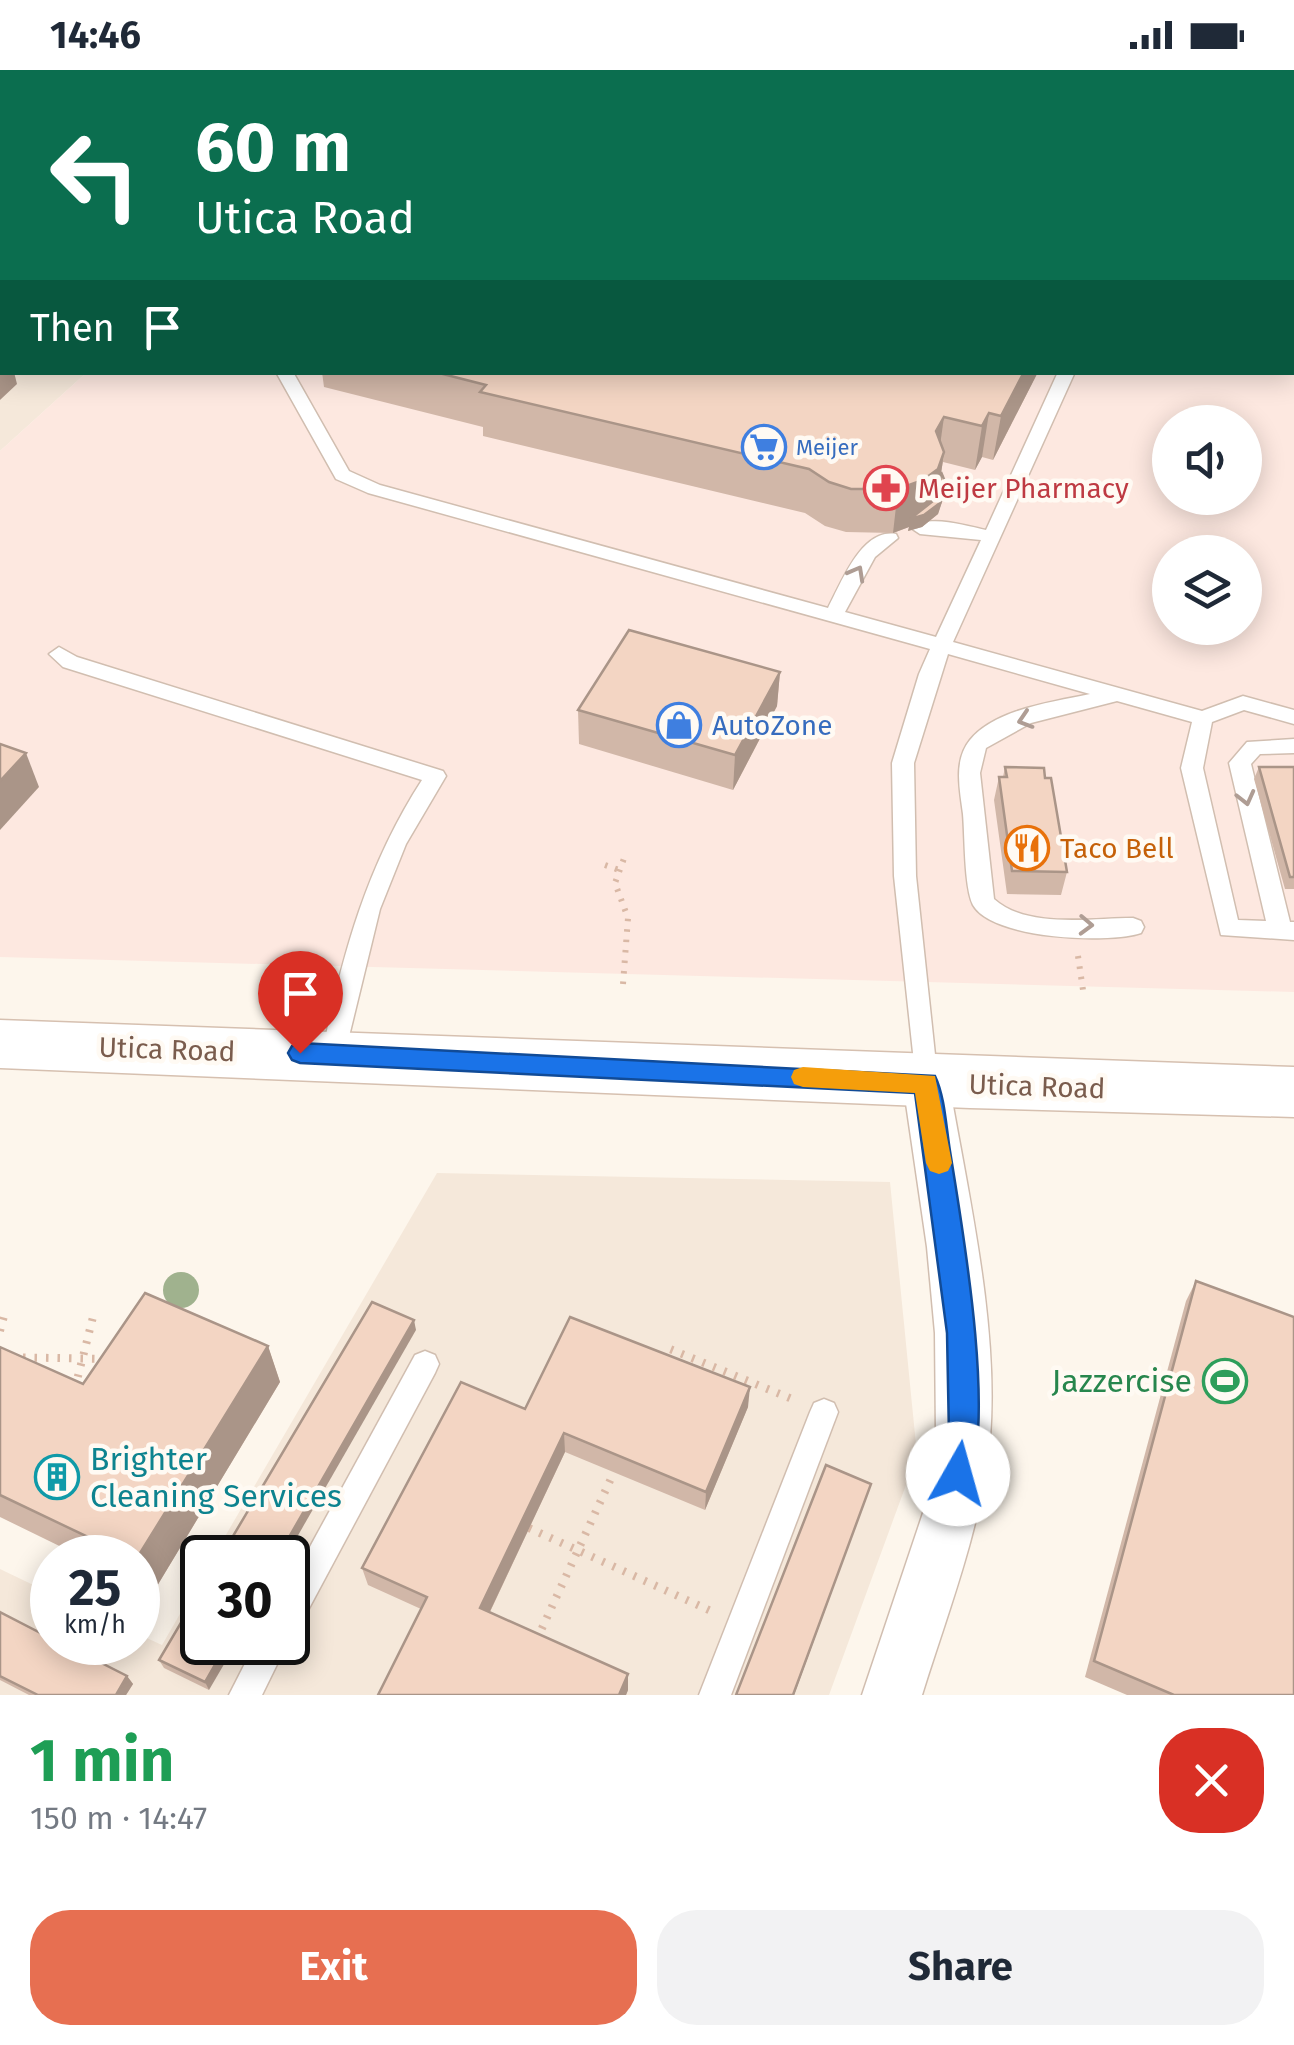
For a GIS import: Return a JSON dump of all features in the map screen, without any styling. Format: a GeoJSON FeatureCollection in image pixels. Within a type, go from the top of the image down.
{"type":"FeatureCollection","features":[{"type":"Feature","properties":{"kind":"main road","name":"Utica Road"},"geometry":{"type":"LineString","coordinates":[[0,1044],[334,1054],[926,1083],[1294,1092]]}},
{"type":"Feature","properties":{"kind":"street"},"geometry":{"type":"LineString","coordinates":[[892,1695],[951,1513],[964,1436],[955,1281],[926,1083]]}},
{"type":"Feature","properties":{"kind":"lane"},"geometry":{"type":"LineString","coordinates":[[286,375],[342,475],[414,502],[1204,718],[1244,703],[1294,717]]}},
{"type":"Feature","properties":{"kind":"lane"},"geometry":{"type":"LineString","coordinates":[[926,1083],[901,809],[904,763],[912,725],[942,646],[1066,375]]}},
{"type":"Feature","properties":{"kind":"lane"},"geometry":{"type":"LineString","coordinates":[[920,528],[992,537]]}},
{"type":"Feature","properties":{"kind":"lane"},"geometry":{"type":"LineString","coordinates":[[833,616],[868,552],[889,538]]}},
{"type":"Feature","properties":{"kind":"lane"},"geometry":{"type":"LineString","coordinates":[[59,654],[70,662],[435,776],[411,811],[381,869],[353,950],[334,1054]]}},
{"type":"Feature","properties":{"kind":"lane"},"geometry":{"type":"LineString","coordinates":[[1119,694],[998,729],[978,744],[971,755],[970,773],[983,902],[989,912],[1024,924],[1133,927]]}},
{"type":"Feature","properties":{"kind":"lane"},"geometry":{"type":"LineString","coordinates":[[1204,718],[1192,768],[1228,929],[1287,931],[1240,763],[1254,747],[1294,746]]}},
{"type":"Feature","properties":{"kind":"lane"},"geometry":{"type":"LineString","coordinates":[[310,1575],[424,1364]]}},
{"type":"Feature","properties":{"kind":"lane"},"geometry":{"type":"LineString","coordinates":[[715,1695],[811,1406]]}},
{"type":"Feature","properties":{"kind":"lane"},"geometry":{"type":"LineString","coordinates":[[245,1695],[261,1665]]}},
{"type":"Feature","properties":{"kind":"path"},"geometry":{"type":"LineString","coordinates":[[622,984],[629,912],[628,900],[615,883],[626,853]]}},
{"type":"Feature","properties":{"kind":"path"},"geometry":{"type":"LineString","coordinates":[[605,865],[619,870]]}},
{"type":"Feature","properties":{"kind":"path"},"geometry":{"type":"LineString","coordinates":[[1076,940],[1084,998]]}},
{"type":"Feature","properties":{"kind":"path"},"geometry":{"type":"LineString","coordinates":[[0,1332],[4,1316]]}},
{"type":"Feature","properties":{"kind":"path"},"geometry":{"type":"LineString","coordinates":[[74,1394],[93,1317]]}},
{"type":"Feature","properties":{"kind":"path"},"geometry":{"type":"LineString","coordinates":[[660,1372],[670,1350],[811,1406]]}},
{"type":"Feature","properties":{"kind":"path"},"geometry":{"type":"LineString","coordinates":[[0,1357],[126,1359]]}},
{"type":"Feature","properties":{"kind":"path"},"geometry":{"type":"LineString","coordinates":[[534,1647],[614,1472]]}},
{"type":"Feature","properties":{"kind":"path"},"geometry":{"type":"LineString","coordinates":[[529,1528],[712,1611]]}},
{"type":"Feature","properties":{"kind":"shaded area"},"geometry":{"type":"Polygon","coordinates":[[[0,375],[84,375],[0,451],[0,375]]]}},
{"type":"Feature","properties":{"kind":"shaded area"},"geometry":{"type":"Polygon","coordinates":[[[84,375],[1294,375],[1294,992],[0,957],[0,451],[84,375]]]}},
{"type":"Feature","properties":{"kind":"shaded area"},"geometry":{"type":"Polygon","coordinates":[[[437,1173],[890,1182],[917,1455],[829,1695],[0,1695],[0,1569],[30,1583],[30,1665],[160,1665],[160,1644],[180,1614],[180,1665],[310,1665],[310,1535],[226,1535],[437,1173]]]}},
{"type":"Feature","properties":{"kind":"building"},"geometry":{"type":"Polygon","coordinates":[[[447,375],[1022,375],[1001,416],[989,413],[982,426],[944,417],[936,431],[944,452],[938,469],[923,480],[898,489],[851,489],[829,482],[809,469],[480,392],[486,385],[447,375]]]}},
{"type":"Feature","properties":{"kind":"building"},"geometry":{"type":"Polygon","coordinates":[[[941,472],[946,484],[940,503],[924,515],[910,519],[933,501],[941,472]]]}},
{"type":"Feature","properties":{"kind":"building"},"geometry":{"type":"Polygon","coordinates":[[[629,630],[780,672],[735,755],[578,710],[629,630]]]}},
{"type":"Feature","properties":{"kind":"building"},"geometry":{"type":"Polygon","coordinates":[[[0,744],[26,753],[0,781],[0,744]]]}},
{"type":"Feature","properties":{"kind":"building","name":"Taco Bell"},"geometry":{"type":"Polygon","coordinates":[[[1005,767],[1044,768],[1045,778],[1051,778],[1067,872],[1012,871],[999,777],[1007,777],[1005,767]]]}},
{"type":"Feature","properties":{"kind":"building"},"geometry":{"type":"Polygon","coordinates":[[[1259,767],[1294,767],[1294,877],[1290,877],[1259,767]]]}},
{"type":"Feature","properties":{"kind":"building"},"geometry":{"type":"Polygon","coordinates":[[[1196,1281],[1294,1317],[1294,1695],[1174,1695],[1094,1661],[1196,1281]]]}},
{"type":"Feature","properties":{"kind":"building"},"geometry":{"type":"Polygon","coordinates":[[[145,1293],[268,1346],[151,1535],[84,1535],[0,1495],[0,1347],[83,1384],[145,1293]]]}},
{"type":"Feature","properties":{"kind":"building"},"geometry":{"type":"Polygon","coordinates":[[[372,1302],[414,1320],[290,1535],[234,1535],[372,1302]]]}},
{"type":"Feature","properties":{"kind":"building"},"geometry":{"type":"Polygon","coordinates":[[[570,1317],[750,1387],[706,1492],[564,1433],[480,1608],[628,1674],[619,1695],[378,1695],[427,1597],[362,1568],[461,1382],[525,1409],[570,1317]]]}},
{"type":"Feature","properties":{"kind":"building"},"geometry":{"type":"Polygon","coordinates":[[[826,1465],[871,1484],[793,1695],[736,1695],[826,1465]]]}},
{"type":"Feature","properties":{"kind":"building"},"geometry":{"type":"Polygon","coordinates":[[[0,1612],[30,1628],[30,1665],[105,1665],[127,1676],[116,1695],[38,1695],[0,1676],[0,1612]]]}},
{"type":"Feature","properties":{"kind":"building"},"geometry":{"type":"Polygon","coordinates":[[[180,1624],[180,1665],[215,1665],[205,1682],[160,1658],[180,1624]]]}},
{"type":"Feature","properties":{"kind":"slow traffic"},"geometry":{"type":"LineString","coordinates":[[803,1077],[926,1083],[939,1163]]}},
{"type":"Feature","properties":{"kind":"place","name":"Meijer"},"geometry":{"type":"Point","coordinates":[764,447]}},
{"type":"Feature","properties":{"kind":"place","name":"Meijer Pharmacy"},"geometry":{"type":"Point","coordinates":[886,488]}},
{"type":"Feature","properties":{"kind":"place","name":"AutoZone"},"geometry":{"type":"Point","coordinates":[679,725]}},
{"type":"Feature","properties":{"kind":"place","name":"Taco Bell"},"geometry":{"type":"Point","coordinates":[1027,848]}},
{"type":"Feature","properties":{"kind":"place","name":"Jazzercise"},"geometry":{"type":"Point","coordinates":[1225,1381]}},
{"type":"Feature","properties":{"kind":"place","name":"Brighter Cleaning Services"},"geometry":{"type":"Point","coordinates":[57,1477]}},
{"type":"Feature","properties":{"kind":"route"},"geometry":{"type":"LineString","coordinates":[[300,1053],[926,1083],[948,1217],[960,1333],[964,1436],[958,1474]]}}]}
